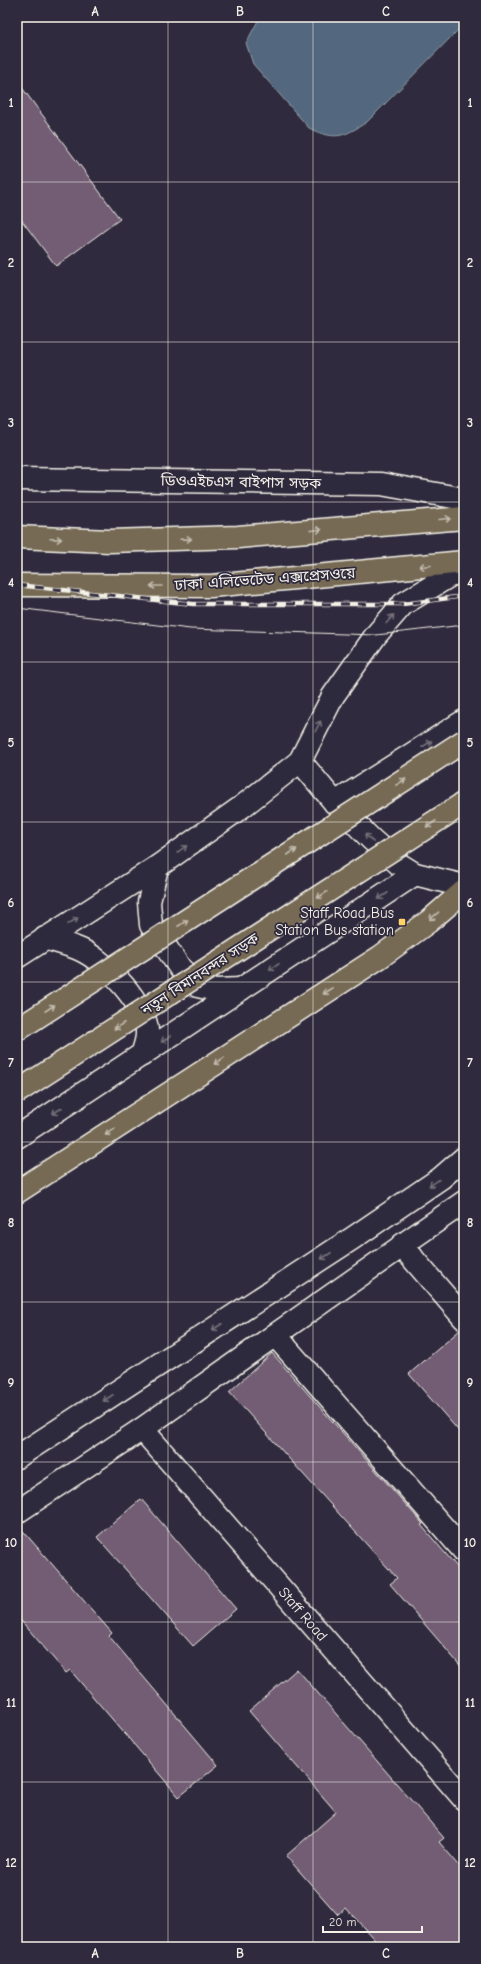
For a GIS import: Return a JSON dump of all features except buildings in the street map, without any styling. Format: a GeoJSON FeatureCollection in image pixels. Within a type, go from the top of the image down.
{"type":"FeatureCollection","features":[{"type":"Feature","properties":{"kind":"highway"},"geometry":{"type":"LineString","coordinates":[[17,537],[110,541],[238,537],[464,518]]}},
{"type":"Feature","properties":{"kind":"highway","name":"ঢাকা এলিভেটেড এক্সপ্রেসওয়ে"},"geometry":{"type":"LineString","coordinates":[[17,585],[211,586],[464,562]]}},
{"type":"Feature","properties":{"kind":"highway"},"geometry":{"type":"LineString","coordinates":[[17,1030],[464,741]]}},
{"type":"Feature","properties":{"kind":"highway","name":"নতুন বিমানবন্দর সড়ক"},"geometry":{"type":"LineString","coordinates":[[17,1092],[464,803]]}},
{"type":"Feature","properties":{"kind":"highway"},"geometry":{"type":"LineString","coordinates":[[17,1192],[380,957],[428,922],[464,891]]}},
{"type":"Feature","properties":{"kind":"main road","name":"ডিওএইচএস বাইপাস সড়ক"},"geometry":{"type":"LineString","coordinates":[[17,479],[381,484],[464,499]]}},
{"type":"Feature","properties":{"kind":"main road"},"geometry":{"type":"LineString","coordinates":[[17,957],[157,867],[243,806],[300,761],[333,696],[376,635],[403,604],[464,567]]}},
{"type":"Feature","properties":{"kind":"main road"},"geometry":{"type":"LineString","coordinates":[[335,803],[464,721]]}},
{"type":"Feature","properties":{"kind":"main road"},"geometry":{"type":"LineString","coordinates":[[300,761],[335,803],[371,839],[399,864],[415,874],[464,886]]}},
{"type":"Feature","properties":{"kind":"main road"},"geometry":{"type":"LineString","coordinates":[[157,867],[149,902],[151,925],[180,968],[198,986],[216,990],[241,989]]}},
{"type":"Feature","properties":{"kind":"main road"},"geometry":{"type":"LineString","coordinates":[[17,1137],[415,874]]}},
{"type":"Feature","properties":{"kind":"main road"},"geometry":{"type":"LineString","coordinates":[[45,938],[80,950],[101,961],[116,977],[142,1012],[147,1033],[142,1055]]}},
{"type":"Feature","properties":{"kind":"main road"},"geometry":{"type":"LineString","coordinates":[[17,1457],[353,1238],[440,1178],[464,1158]]}},
{"type":"Feature","properties":{"kind":"main road"},"geometry":{"type":"LineString","coordinates":[[464,1202],[402,1245],[464,1318]]}},
{"type":"Feature","properties":{"kind":"main road"},"geometry":{"type":"LineString","coordinates":[[464,1318],[402,1246],[275,1335],[464,1550]]}},
{"type":"Feature","properties":{"kind":"main road"},"geometry":{"type":"LineString","coordinates":[[17,1512],[142,1429],[275,1335],[464,1550]]}},
{"type":"Feature","properties":{"kind":"main road","name":"Staff Road"},"geometry":{"type":"LineString","coordinates":[[142,1429],[464,1799]]}},
{"type":"Feature","properties":{"kind":"water"},"geometry":{"type":"Polygon","coordinates":[[[260,17],[464,17],[464,24],[367,122],[345,134],[333,136],[326,135],[309,128],[253,64],[246,43],[260,17]]]}},
{"type":"Feature","properties":{"kind":"tram line"},"geometry":{"type":"LineString","coordinates":[[17,608],[190,629],[376,635],[464,625]]}},
{"type":"Feature","properties":{"kind":"railway"},"geometry":{"type":"LineString","coordinates":[[17,585],[193,604],[403,604],[464,596]]}},
{"type":"Feature","properties":{"kind":"place","name":"Staff Road Bus Station Bus station"},"geometry":{"type":"Point","coordinates":[402,922]}}]}
